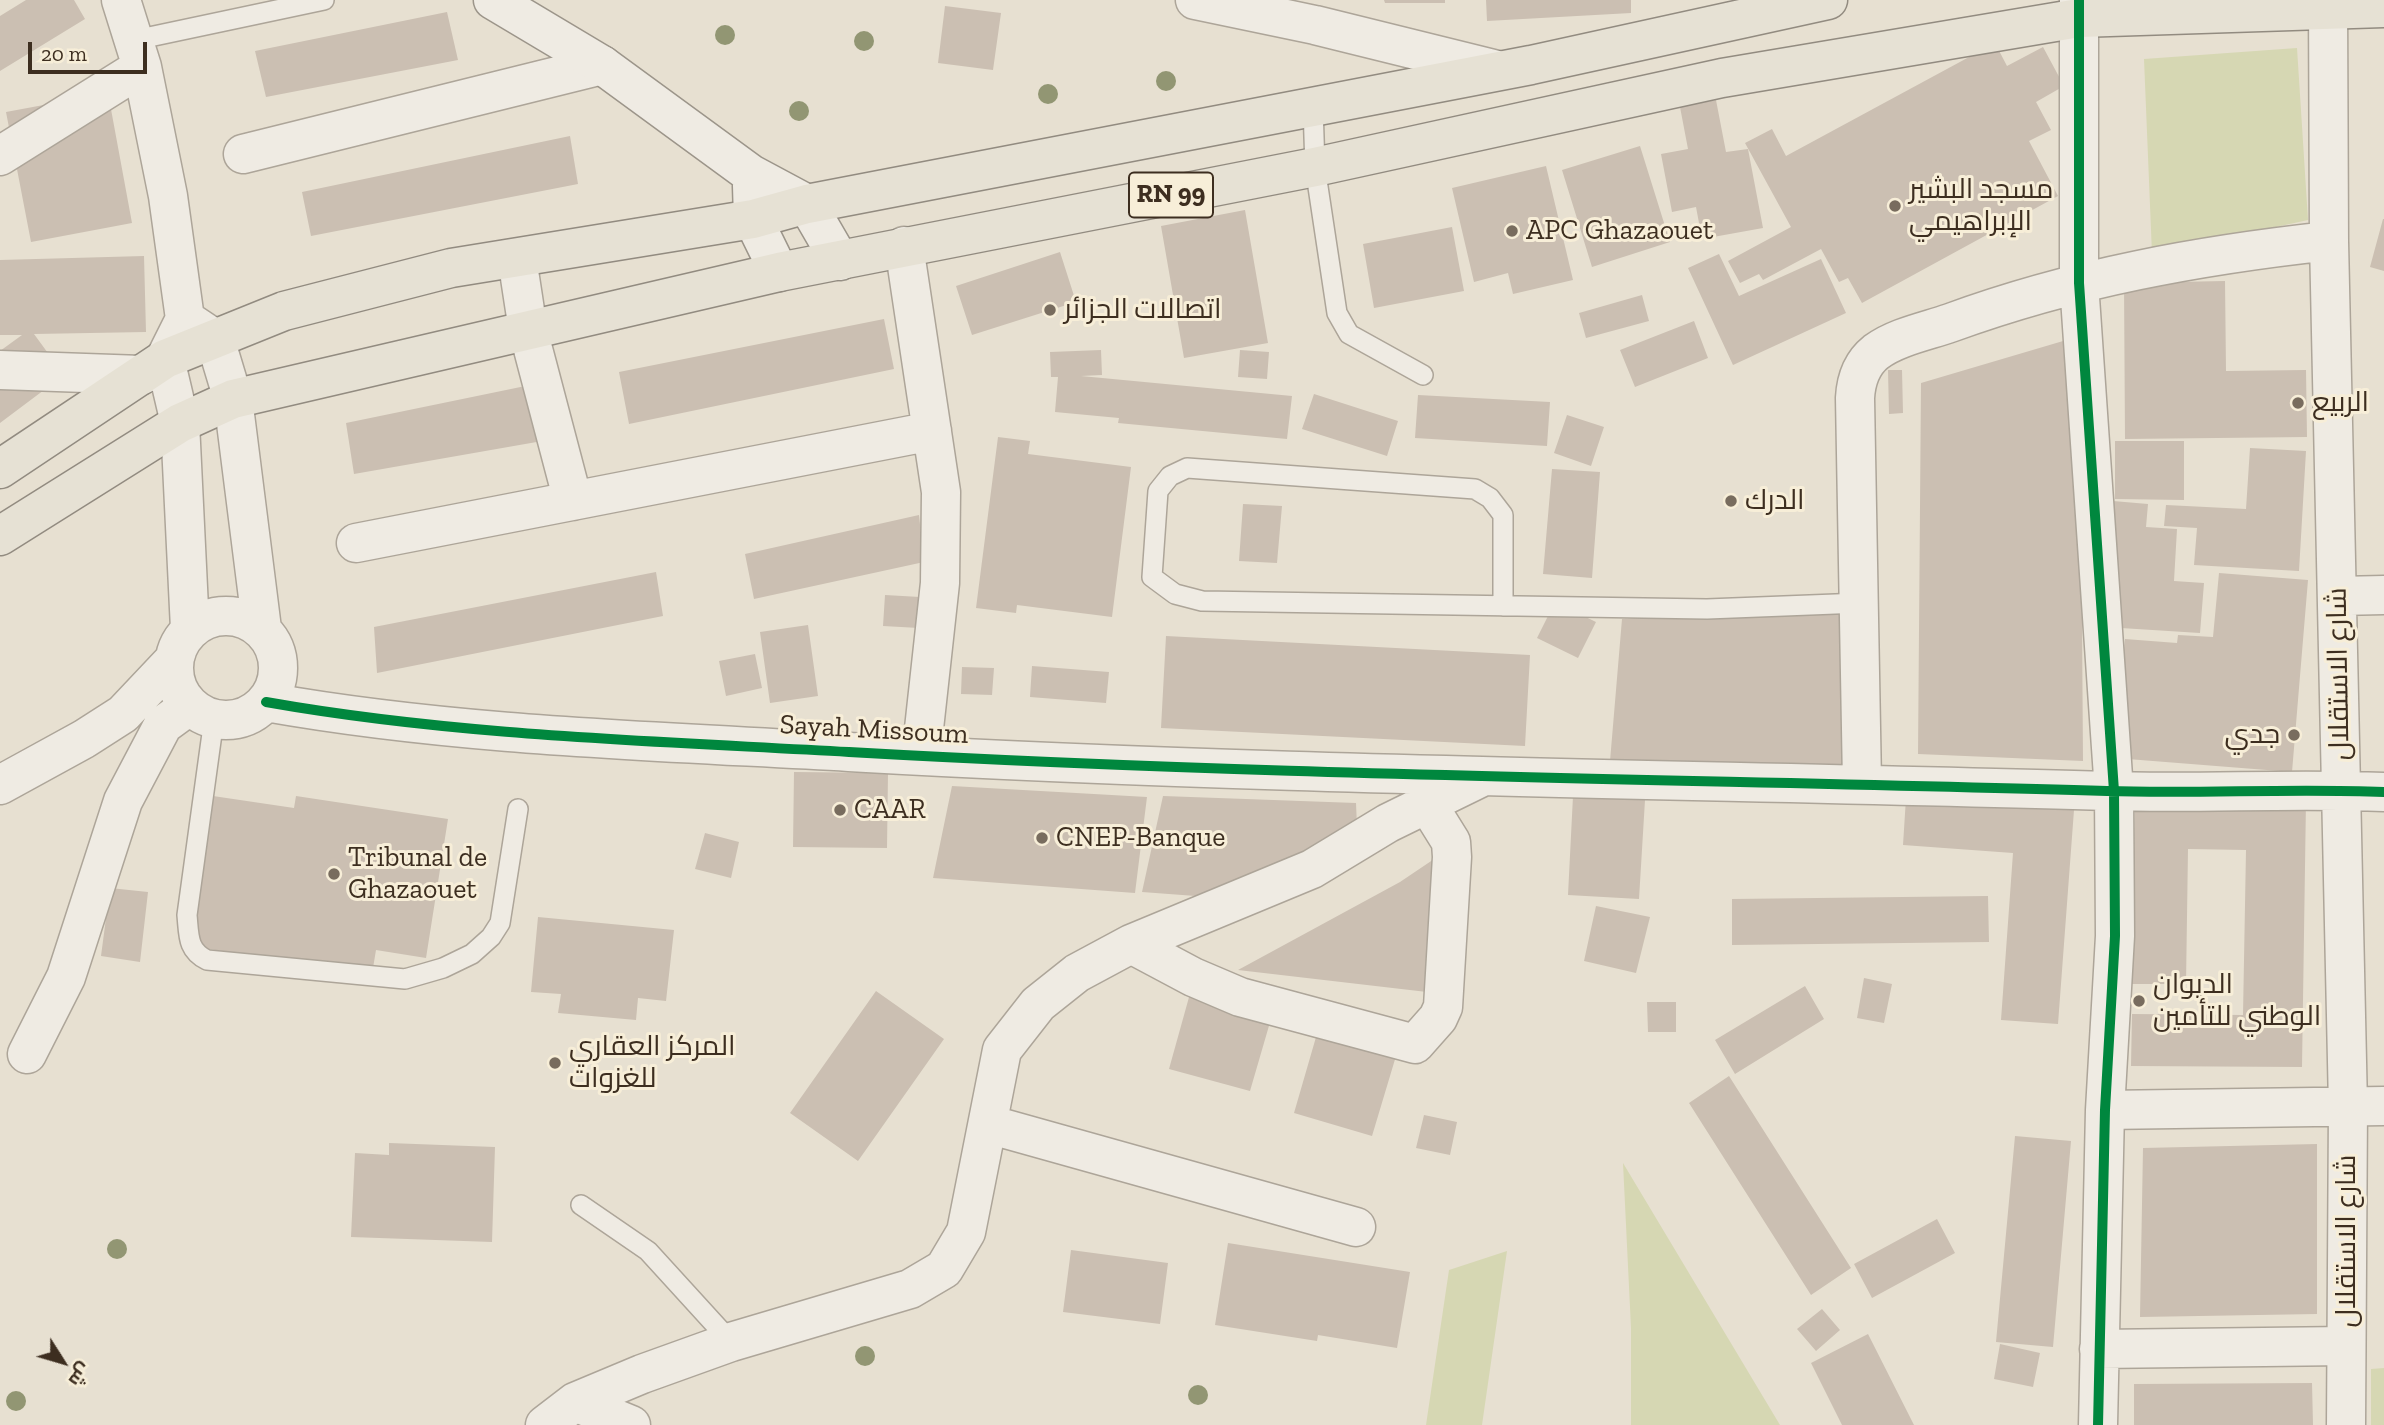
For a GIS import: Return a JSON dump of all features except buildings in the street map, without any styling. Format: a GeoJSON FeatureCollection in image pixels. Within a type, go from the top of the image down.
{"type":"FeatureCollection","features":[{"type":"Feature","properties":{"kind":"main road","name":"RN 99"},"geometry":{"type":"LineString","coordinates":[[0,469],[153,367],[200,329],[284,311],[451,268],[753,219],[807,204],[1314,107],[1828,0]]}},
{"type":"Feature","properties":{"kind":"main road","name":"RN 99"},"geometry":{"type":"LineString","coordinates":[[0,536],[180,423],[233,399],[779,272],[1315,167],[1722,78],[2078,9],[2328,4],[2384,8]]}},
{"type":"Feature","properties":{"kind":"street"},"geometry":{"type":"LineString","coordinates":[[121,0],[138,54],[200,329],[233,399],[262,629]]}},
{"type":"Feature","properties":{"kind":"street"},"geometry":{"type":"LineString","coordinates":[[1195,0],[1315,25],[1497,70]]}},
{"type":"Feature","properties":{"kind":"street"},"geometry":{"type":"LineString","coordinates":[[516,4],[751,174],[807,204],[841,261]]}},
{"type":"Feature","properties":{"kind":"street","name":"شارع الاستقلال"},"geometry":{"type":"LineString","coordinates":[[2328,4],[2329,241],[2339,596],[2340,790],[2366,1106],[2346,1346],[2346,1425]]}},
{"type":"Feature","properties":{"kind":"street"},"geometry":{"type":"LineString","coordinates":[[2078,9],[2079,283],[2114,791],[2115,936],[2105,1110],[2098,1425]]}},
{"type":"Feature","properties":{"kind":"street"},"geometry":{"type":"LineString","coordinates":[[0,156],[138,54]]}},
{"type":"Feature","properties":{"kind":"street"},"geometry":{"type":"LineString","coordinates":[[243,154],[603,65]]}},
{"type":"Feature","properties":{"kind":"street"},"geometry":{"type":"LineString","coordinates":[[751,174],[753,219],[779,272]]}},
{"type":"Feature","properties":{"kind":"street"},"geometry":{"type":"LineString","coordinates":[[1862,783],[1861,603],[1855,384],[1867,360],[1889,345],[1989,309],[2079,283],[2232,252],[2329,241]]}},
{"type":"Feature","properties":{"kind":"street","name":"Sayah Missoum"},"geometry":{"type":"LineString","coordinates":[[904,246],[941,492],[940,583],[921,756]]}},
{"type":"Feature","properties":{"kind":"street"},"geometry":{"type":"LineString","coordinates":[[517,257],[528,330],[573,500]]}},
{"type":"Feature","properties":{"kind":"street"},"geometry":{"type":"LineString","coordinates":[[0,370],[153,367],[180,423],[182,645],[174,677],[201,712]]}},
{"type":"Feature","properties":{"kind":"street"},"geometry":{"type":"LineString","coordinates":[[356,543],[932,430]]}},
{"type":"Feature","properties":{"kind":"street"},"geometry":{"type":"LineString","coordinates":[[2339,596],[2384,595]]}},
{"type":"Feature","properties":{"kind":"street"},"geometry":{"type":"LineString","coordinates":[[0,785],[123,714],[203,620],[234,615],[262,629],[272,642],[278,673],[265,702],[242,717],[201,712],[163,725],[124,801],[66,977],[26,1054]]}},
{"type":"Feature","properties":{"kind":"street","name":"Sayah Missoum"},"geometry":{"type":"LineString","coordinates":[[265,702],[363,719],[579,737],[921,756],[1482,777],[1862,783],[2114,791],[2384,792]]}},
{"type":"Feature","properties":{"kind":"street"},"geometry":{"type":"LineString","coordinates":[[545,1425],[575,1402],[642,1374],[731,1342],[909,1289],[944,1269],[966,1232],[1002,1050],[1038,1004],[1077,973],[1131,944],[1312,869],[1388,823],[1482,777]]}},
{"type":"Feature","properties":{"kind":"street"},"geometry":{"type":"LineString","coordinates":[[1131,944],[1193,977],[1240,997],[1415,1044],[1438,1018],[1443,1007],[1452,857],[1451,842],[1428,805]]}},
{"type":"Feature","properties":{"kind":"street"},"geometry":{"type":"LineString","coordinates":[[2105,1110],[2366,1106]]}},
{"type":"Feature","properties":{"kind":"street"},"geometry":{"type":"LineString","coordinates":[[988,1124],[1356,1227]]}},
{"type":"Feature","properties":{"kind":"street"},"geometry":{"type":"LineString","coordinates":[[2099,1349],[2346,1346]]}},
{"type":"Feature","properties":{"kind":"street"},"geometry":{"type":"LineString","coordinates":[[575,1402],[631,1425]]}},
{"type":"Feature","properties":{"kind":"lane"},"geometry":{"type":"LineString","coordinates":[[138,54],[324,0]]}},
{"type":"Feature","properties":{"kind":"lane"},"geometry":{"type":"LineString","coordinates":[[1314,107],[1315,167],[1337,313],[1349,334],[1423,375]]}},
{"type":"Feature","properties":{"kind":"lane"},"geometry":{"type":"LineString","coordinates":[[1503,606],[1503,515],[1490,498],[1475,489],[1187,468],[1170,476],[1158,491],[1152,577],[1175,594],[1202,601],[1503,606],[1707,609],[1861,603]]}},
{"type":"Feature","properties":{"kind":"lane"},"geometry":{"type":"LineString","coordinates":[[201,712],[187,915],[189,943],[194,954],[207,960],[405,979],[443,968],[472,954],[491,937],[500,923],[518,809]]}},
{"type":"Feature","properties":{"kind":"lane"},"geometry":{"type":"LineString","coordinates":[[581,1205],[648,1251],[731,1342]]}},
{"type":"Feature","properties":{"kind":"green space"},"geometry":{"type":"Polygon","coordinates":[[[2297,48],[2308,220],[2152,254],[2144,59],[2297,48]]]}},
{"type":"Feature","properties":{"kind":"green space"},"geometry":{"type":"Polygon","coordinates":[[[1623,1163],[1780,1425],[1631,1425],[1631,1328],[1623,1163]]]}},
{"type":"Feature","properties":{"kind":"green space"},"geometry":{"type":"Polygon","coordinates":[[[1507,1251],[1482,1425],[1426,1425],[1449,1270],[1507,1251]]]}},
{"type":"Feature","properties":{"kind":"green space"},"geometry":{"type":"Polygon","coordinates":[[[2384,1368],[2384,1425],[2371,1425],[2371,1369],[2384,1368]]]}},
{"type":"Feature","properties":{"kind":"cycle path"},"geometry":{"type":"LineString","coordinates":[[2079,0],[2079,283],[2114,791],[2115,936],[2105,1110],[2098,1425]]}},
{"type":"Feature","properties":{"kind":"cycle path"},"geometry":{"type":"LineString","coordinates":[[266,702],[411,723],[557,736],[1163,767],[2107,791],[2384,792]]}},
{"type":"Feature","properties":{"kind":"place","name":"مسجد البشير الإبراهيمي"},"geometry":{"type":"Point","coordinates":[1895,206]}},
{"type":"Feature","properties":{"kind":"place","name":"APC Ghazaouet"},"geometry":{"type":"Point","coordinates":[1512,231]}},
{"type":"Feature","properties":{"kind":"place","name":"اتصالات الجزائر"},"geometry":{"type":"Point","coordinates":[1050,310]}},
{"type":"Feature","properties":{"kind":"place","name":"الربيع"},"geometry":{"type":"Point","coordinates":[2298,403]}},
{"type":"Feature","properties":{"kind":"place","name":"الدرك"},"geometry":{"type":"Point","coordinates":[1731,501]}},
{"type":"Feature","properties":{"kind":"place","name":"جدي"},"geometry":{"type":"Point","coordinates":[2294,735]}},
{"type":"Feature","properties":{"kind":"place","name":"CAAR"},"geometry":{"type":"Point","coordinates":[840,810]}},
{"type":"Feature","properties":{"kind":"place","name":"CNEP-Banque"},"geometry":{"type":"Point","coordinates":[1042,838]}},
{"type":"Feature","properties":{"kind":"place","name":"Tribunal de Ghazaouet"},"geometry":{"type":"Point","coordinates":[334,874]}},
{"type":"Feature","properties":{"kind":"place","name":"الديوان الوطني للتأمين"},"geometry":{"type":"Point","coordinates":[2139,1001]}},
{"type":"Feature","properties":{"kind":"place","name":"المركز العقاري للغزوات"},"geometry":{"type":"Point","coordinates":[555,1063]}}]}
